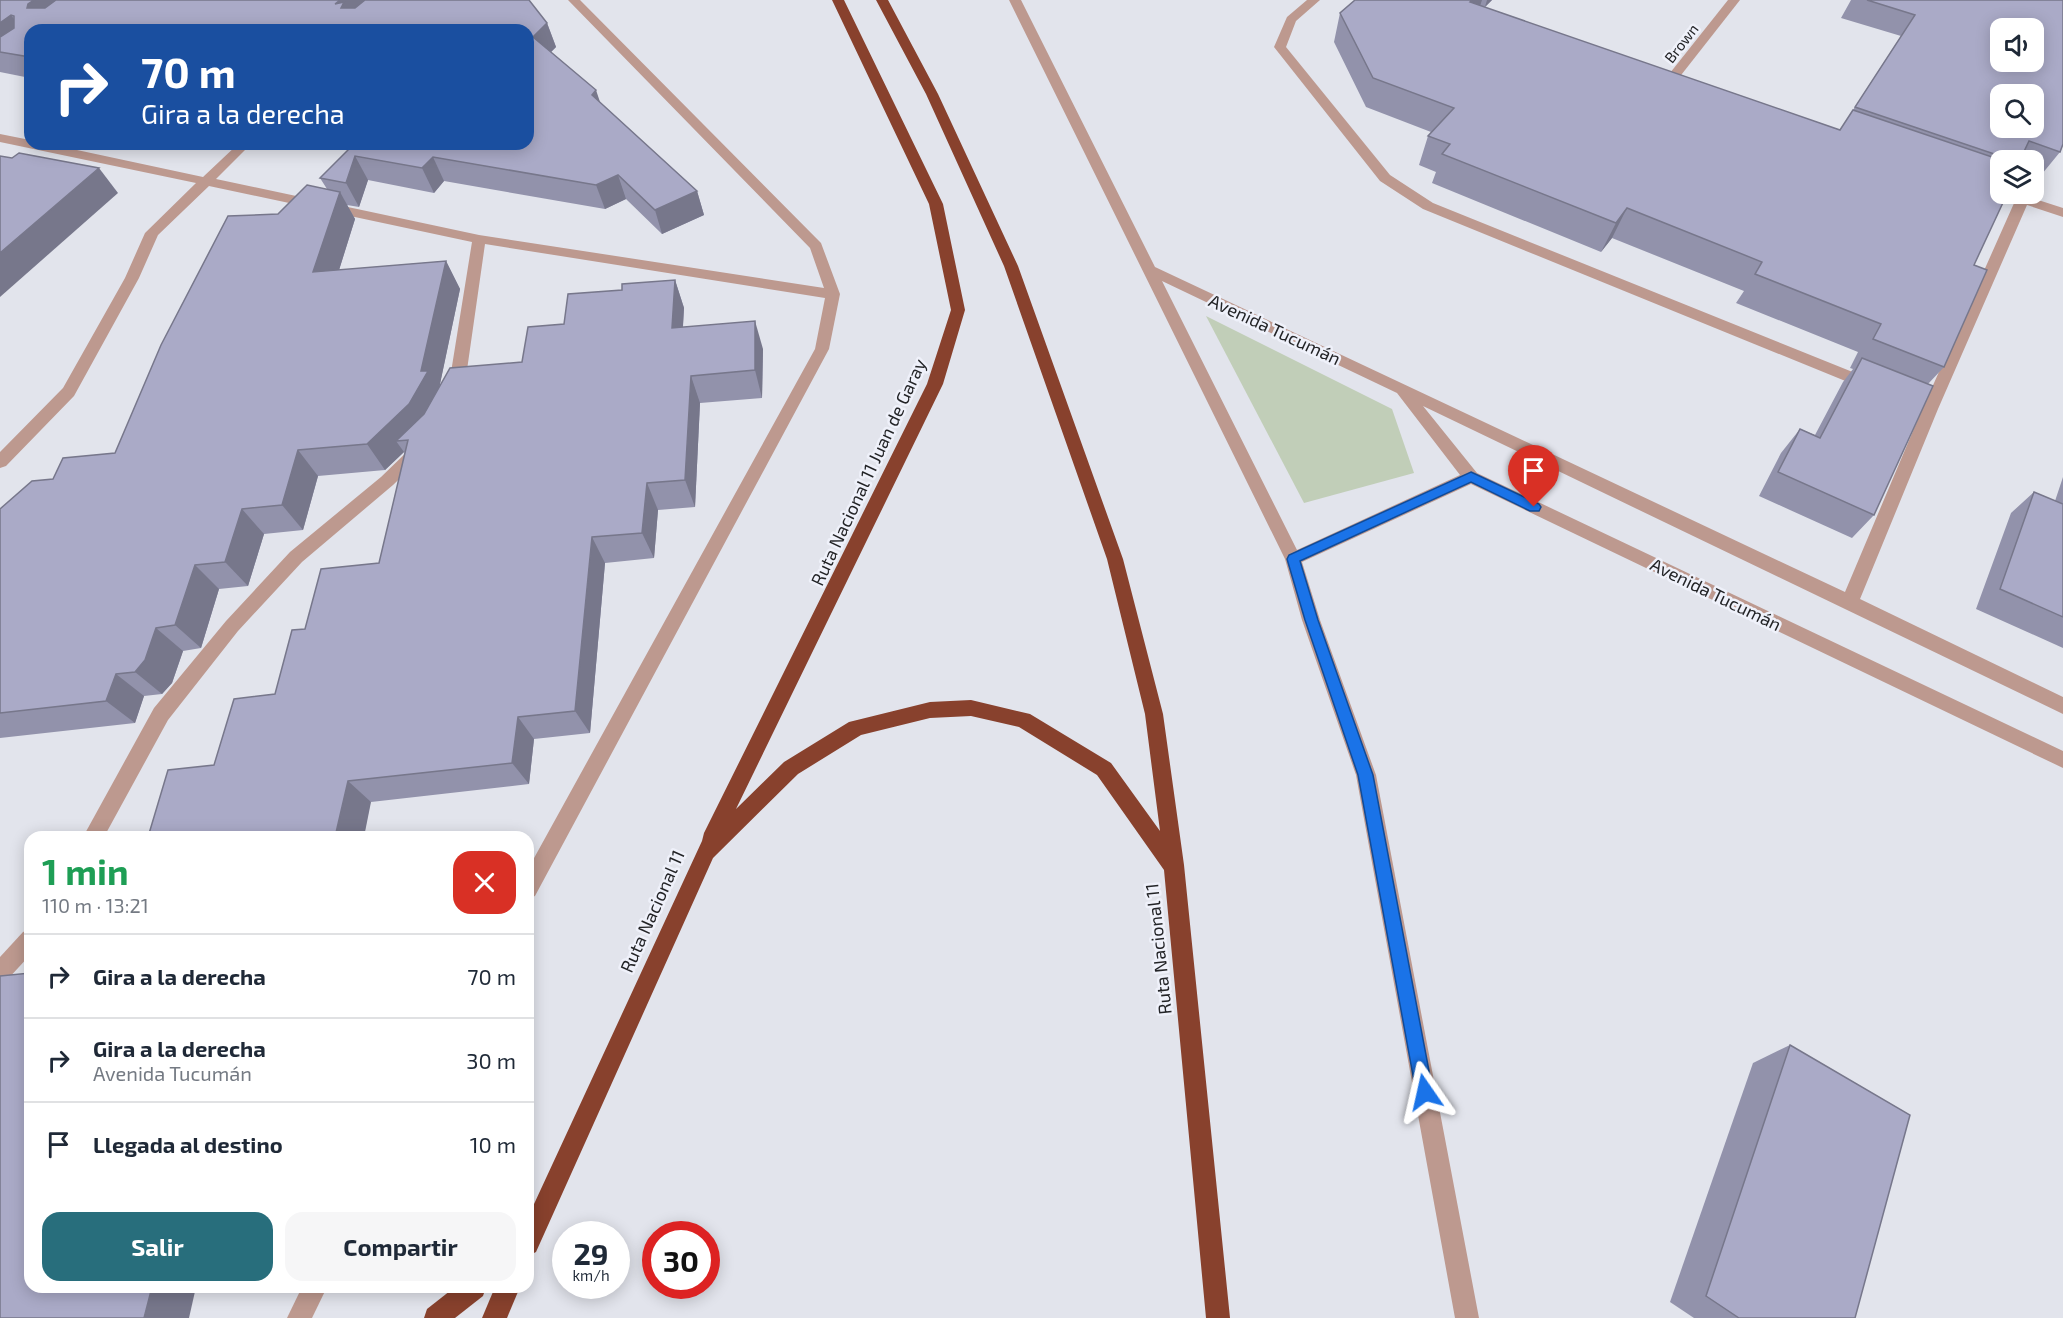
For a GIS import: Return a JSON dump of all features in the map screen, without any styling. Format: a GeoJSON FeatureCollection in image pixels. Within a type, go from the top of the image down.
{"type":"FeatureCollection","features":[{"type":"Feature","properties":{"kind":"highway","name":"Ruta Nacional 11 Juan de Garay"},"geometry":{"type":"LineString","coordinates":[[706,851],[934,384],[958,310],[936,204],[838,0]]}},
{"type":"Feature","properties":{"kind":"highway"},"geometry":{"type":"LineString","coordinates":[[882,0],[932,94],[1011,266],[1115,559],[1154,714],[1174,867]]}},
{"type":"Feature","properties":{"kind":"highway","name":"Ruta Nacional 11"},"geometry":{"type":"LineString","coordinates":[[534,1230],[706,851],[791,768],[856,728],[930,710],[971,708],[1023,720],[1104,769],[1174,867],[1218,1318]]}},
{"type":"Feature","properties":{"kind":"highway"},"geometry":{"type":"LineString","coordinates":[[436,1318],[467,1293]]}},
{"type":"Feature","properties":{"kind":"highway"},"geometry":{"type":"LineString","coordinates":[[494,1318],[505,1293]]}},
{"type":"Feature","properties":{"kind":"street"},"geometry":{"type":"LineString","coordinates":[[534,878],[822,350],[833,294],[816,246],[574,0]]}},
{"type":"Feature","properties":{"kind":"street"},"geometry":{"type":"LineString","coordinates":[[1015,0],[1293,559],[1311,620],[1366,775],[1467,1318]]}},
{"type":"Feature","properties":{"kind":"street"},"geometry":{"type":"LineString","coordinates":[[1314,0],[1291,19],[1280,47],[1385,178],[1428,206],[1930,409]]}},
{"type":"Feature","properties":{"kind":"street","name":"Brown"},"geometry":{"type":"LineString","coordinates":[[1674,76],[1734,0]]}},
{"type":"Feature","properties":{"kind":"street"},"geometry":{"type":"LineString","coordinates":[[0,138],[24,143]]}},
{"type":"Feature","properties":{"kind":"street"},"geometry":{"type":"LineString","coordinates":[[60,150],[479,238],[833,294]]}},
{"type":"Feature","properties":{"kind":"street"},"geometry":{"type":"LineString","coordinates":[[0,462],[69,392],[132,278],[152,233],[239,150]]}},
{"type":"Feature","properties":{"kind":"street"},"geometry":{"type":"LineString","coordinates":[[1850,602],[1930,409],[2021,204]]}},
{"type":"Feature","properties":{"kind":"street"},"geometry":{"type":"LineString","coordinates":[[2037,204],[2063,213]]}},
{"type":"Feature","properties":{"kind":"street"},"geometry":{"type":"LineString","coordinates":[[452,402],[456,394],[479,238]]}},
{"type":"Feature","properties":{"kind":"street","name":"Avenida Tucumán"},"geometry":{"type":"LineString","coordinates":[[1148,269],[1850,602],[2063,706]]}},
{"type":"Feature","properties":{"kind":"street","name":"Avenida Tucumán"},"geometry":{"type":"LineString","coordinates":[[1401,389],[1471,477],[2063,760]]}},
{"type":"Feature","properties":{"kind":"street"},"geometry":{"type":"LineString","coordinates":[[96,831],[161,714],[232,626],[296,557],[387,481],[433,436]]}},
{"type":"Feature","properties":{"kind":"street"},"geometry":{"type":"LineString","coordinates":[[1293,559],[1471,477]]}},
{"type":"Feature","properties":{"kind":"street"},"geometry":{"type":"LineString","coordinates":[[0,973],[24,946]]}},
{"type":"Feature","properties":{"kind":"street"},"geometry":{"type":"LineString","coordinates":[[298,1318],[312,1293]]}},
{"type":"Feature","properties":{"kind":"green space"},"geometry":{"type":"Polygon","coordinates":[[[1206,316],[1392,409],[1414,473],[1304,503],[1206,316]]]}},
{"type":"Feature","properties":{"kind":"building"},"geometry":{"type":"Polygon","coordinates":[[[0,0],[34,0],[28,4],[27,8],[45,8],[56,0],[340,0],[335,4],[344,2],[341,8],[355,8],[365,0],[529,0],[547,23],[534,36],[534,24],[24,24],[24,56],[0,52],[0,37],[14,28],[14,16],[11,15],[0,23],[0,0]]]}},
{"type":"Feature","properties":{"kind":"building"},"geometry":{"type":"Polygon","coordinates":[[[1355,0],[1472,0],[1470,2],[1840,130],[1853,110],[1990,156],[1990,204],[2002,204],[1974,265],[1987,270],[1944,367],[1873,339],[1881,324],[1755,274],[1762,262],[1627,208],[1616,223],[1442,154],[1450,144],[1428,136],[1454,108],[1373,78],[1340,13],[1355,0]]]}},
{"type":"Feature","properties":{"kind":"building"},"geometry":{"type":"Polygon","coordinates":[[[1867,0],[2063,0],[2063,144],[2060,152],[2029,141],[2025,150],[1990,150],[1990,153],[1855,107],[1915,15],[1867,0]]]}},
{"type":"Feature","properties":{"kind":"building"},"geometry":{"type":"Polygon","coordinates":[[[534,38],[596,90],[592,95],[697,191],[655,210],[618,175],[596,185],[433,157],[422,168],[355,156],[346,183],[320,178],[348,150],[534,150],[534,38]]]}},
{"type":"Feature","properties":{"kind":"building"},"geometry":{"type":"Polygon","coordinates":[[[19,153],[99,168],[0,253],[0,156],[12,158],[19,153]]]}},
{"type":"Feature","properties":{"kind":"building"},"geometry":{"type":"Polygon","coordinates":[[[307,185],[340,192],[313,272],[446,261],[421,371],[428,371],[409,404],[367,444],[298,450],[282,505],[242,509],[225,562],[195,565],[175,625],[156,628],[145,660],[135,672],[116,674],[106,701],[0,713],[0,509],[32,481],[53,479],[63,458],[115,453],[161,345],[228,216],[278,214],[307,185]]]}},
{"type":"Feature","properties":{"kind":"building"},"geometry":{"type":"Polygon","coordinates":[[[675,280],[672,328],[755,321],[755,370],[691,376],[685,480],[647,483],[642,533],[592,537],[575,711],[518,717],[512,763],[348,781],[336,831],[150,831],[168,770],[214,765],[234,699],[275,694],[292,630],[305,629],[321,569],[379,563],[408,440],[396,441],[424,414],[450,368],[522,362],[528,327],[564,324],[568,294],[622,290],[622,284],[675,280]]]}},
{"type":"Feature","properties":{"kind":"building"},"geometry":{"type":"Polygon","coordinates":[[[1862,358],[1933,386],[1874,515],[1778,472],[1800,429],[1820,438],[1862,358]]]}},
{"type":"Feature","properties":{"kind":"building"},"geometry":{"type":"Polygon","coordinates":[[[2034,492],[2063,504],[2063,617],[2000,589],[2034,492]]]}},
{"type":"Feature","properties":{"kind":"building"},"geometry":{"type":"Polygon","coordinates":[[[24,974],[24,1293],[150,1293],[144,1318],[0,1318],[0,976],[24,974]]]}},
{"type":"Feature","properties":{"kind":"building"},"geometry":{"type":"Polygon","coordinates":[[[1790,1045],[1910,1115],[1855,1318],[1739,1318],[1706,1296],[1790,1045]]]}},
{"type":"Feature","properties":{"kind":"route"},"geometry":{"type":"LineString","coordinates":[[1425,1092],[1366,775],[1311,620],[1293,559],[1471,477],[1534,507]]}}]}
